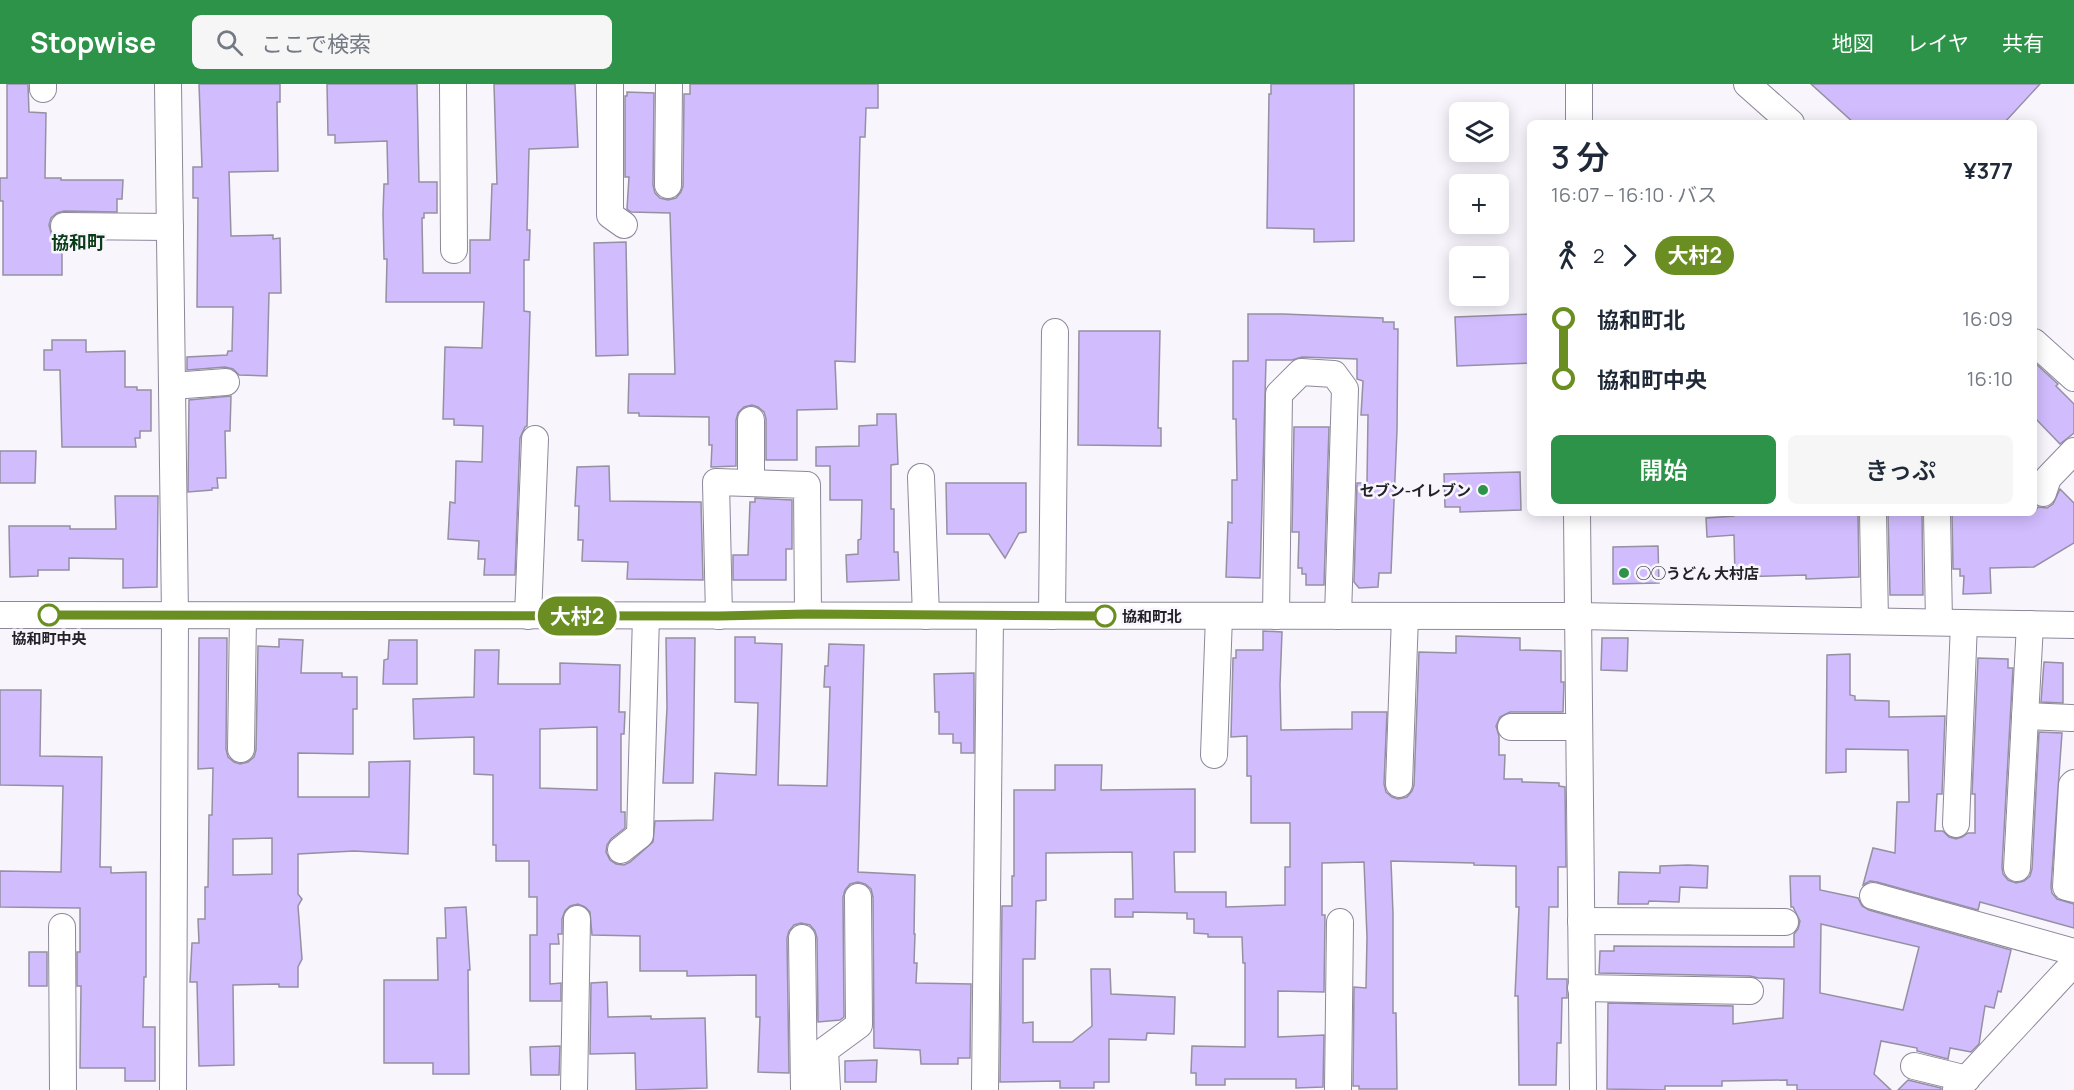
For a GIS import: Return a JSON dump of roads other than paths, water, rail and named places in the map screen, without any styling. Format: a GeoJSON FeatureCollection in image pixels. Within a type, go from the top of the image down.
{"type":"FeatureCollection","features":[{"type":"Feature","properties":{"kind":"street"},"geometry":{"type":"LineString","coordinates":[[168,84],[175,616],[173,1090]]}},
{"type":"Feature","properties":{"kind":"street"},"geometry":{"type":"LineString","coordinates":[[453,84],[454,250]]}},
{"type":"Feature","properties":{"kind":"street"},"geometry":{"type":"LineString","coordinates":[[610,84],[610,215],[624,225]]}},
{"type":"Feature","properties":{"kind":"street"},"geometry":{"type":"LineString","coordinates":[[668,185],[669,84]]}},
{"type":"Feature","properties":{"kind":"street"},"geometry":{"type":"LineString","coordinates":[[1579,84],[1579,120]]}},
{"type":"Feature","properties":{"kind":"street"},"geometry":{"type":"LineString","coordinates":[[1747,84],[1788,120]]}},
{"type":"Feature","properties":{"kind":"street"},"geometry":{"type":"LineString","coordinates":[[64,226],[170,227]]}},
{"type":"Feature","properties":{"kind":"street"},"geometry":{"type":"LineString","coordinates":[[1052,616],[1055,332]]}},
{"type":"Feature","properties":{"kind":"street"},"geometry":{"type":"LineString","coordinates":[[2037,345],[2074,378]]}},
{"type":"Feature","properties":{"kind":"street"},"geometry":{"type":"LineString","coordinates":[[1276,616],[1279,394],[1301,372],[1334,374],[1345,389],[1338,616]]}},
{"type":"Feature","properties":{"kind":"street"},"geometry":{"type":"LineString","coordinates":[[172,386],[226,382]]}},
{"type":"Feature","properties":{"kind":"street"},"geometry":{"type":"LineString","coordinates":[[751,482],[752,420]]}},
{"type":"Feature","properties":{"kind":"street"},"geometry":{"type":"LineString","coordinates":[[528,616],[535,439]]}},
{"type":"Feature","properties":{"kind":"street"},"geometry":{"type":"LineString","coordinates":[[2043,493],[2048,478],[2074,451]]}},
{"type":"Feature","properties":{"kind":"street"},"geometry":{"type":"LineString","coordinates":[[921,477],[926,616]]}},
{"type":"Feature","properties":{"kind":"street"},"geometry":{"type":"LineString","coordinates":[[719,616],[716,482],[807,485],[808,614]]}},
{"type":"Feature","properties":{"kind":"street"},"geometry":{"type":"LineString","coordinates":[[1577,516],[1583,1090]]}},
{"type":"Feature","properties":{"kind":"street"},"geometry":{"type":"LineString","coordinates":[[1873,516],[1875,621]]}},
{"type":"Feature","properties":{"kind":"street"},"geometry":{"type":"LineString","coordinates":[[1938,516],[1952,623],[1956,824]]}},
{"type":"Feature","properties":{"kind":"street"},"geometry":{"type":"LineString","coordinates":[[0,615],[1577,616],[2073,624]]}},
{"type":"Feature","properties":{"kind":"street"},"geometry":{"type":"LineString","coordinates":[[241,748],[243,615]]}},
{"type":"Feature","properties":{"kind":"street"},"geometry":{"type":"LineString","coordinates":[[621,850],[640,835],[646,616]]}},
{"type":"Feature","properties":{"kind":"street"},"geometry":{"type":"LineString","coordinates":[[986,1090],[990,616]]}},
{"type":"Feature","properties":{"kind":"street"},"geometry":{"type":"LineString","coordinates":[[1214,755],[1219,616]]}},
{"type":"Feature","properties":{"kind":"street"},"geometry":{"type":"LineString","coordinates":[[1399,783],[1405,616]]}},
{"type":"Feature","properties":{"kind":"street"},"geometry":{"type":"LineString","coordinates":[[2017,868],[2030,624]]}},
{"type":"Feature","properties":{"kind":"street"},"geometry":{"type":"LineString","coordinates":[[2025,716],[2071,718]]}},
{"type":"Feature","properties":{"kind":"street"},"geometry":{"type":"LineString","coordinates":[[1511,727],[1578,727]]}},
{"type":"Feature","properties":{"kind":"street"},"geometry":{"type":"LineString","coordinates":[[2074,783],[2072,785],[2066,887],[2074,889]]}},
{"type":"Feature","properties":{"kind":"street"},"geometry":{"type":"LineString","coordinates":[[1873,896],[2074,952]]}},
{"type":"Feature","properties":{"kind":"street"},"geometry":{"type":"LineString","coordinates":[[827,1090],[825,1050],[859,1025],[858,897]]}},
{"type":"Feature","properties":{"kind":"street"},"geometry":{"type":"LineString","coordinates":[[574,1090],[577,919]]}},
{"type":"Feature","properties":{"kind":"street"},"geometry":{"type":"LineString","coordinates":[[1581,921],[1785,922]]}},
{"type":"Feature","properties":{"kind":"street"},"geometry":{"type":"LineString","coordinates":[[1338,1090],[1340,922]]}},
{"type":"Feature","properties":{"kind":"street"},"geometry":{"type":"LineString","coordinates":[[62,927],[63,1090]]}},
{"type":"Feature","properties":{"kind":"street"},"geometry":{"type":"LineString","coordinates":[[802,938],[804,1090]]}},
{"type":"Feature","properties":{"kind":"street"},"geometry":{"type":"LineString","coordinates":[[1914,1066],[1961,1084],[2074,963]]}},
{"type":"Feature","properties":{"kind":"street"},"geometry":{"type":"LineString","coordinates":[[1581,988],[1750,991]]}},
{"type":"Feature","properties":{"kind":"place","name":"セブン-イレブン"},"geometry":{"type":"Point","coordinates":[1483,490]}},
{"type":"Feature","properties":{"kind":"place","name":"◯◯うどん 大村店"},"geometry":{"type":"Point","coordinates":[1624,573]}},
{"type":"Feature","properties":{"kind":"place","name":"協和町中央"},"geometry":{"type":"Point","coordinates":[49,615]}},
{"type":"Feature","properties":{"kind":"place","name":"協和町北"},"geometry":{"type":"Point","coordinates":[1105,616]}},
{"type":"Feature","properties":{"kind":"district","name":"協和町"},"geometry":{"type":"Point","coordinates":[78,242]}}]}
